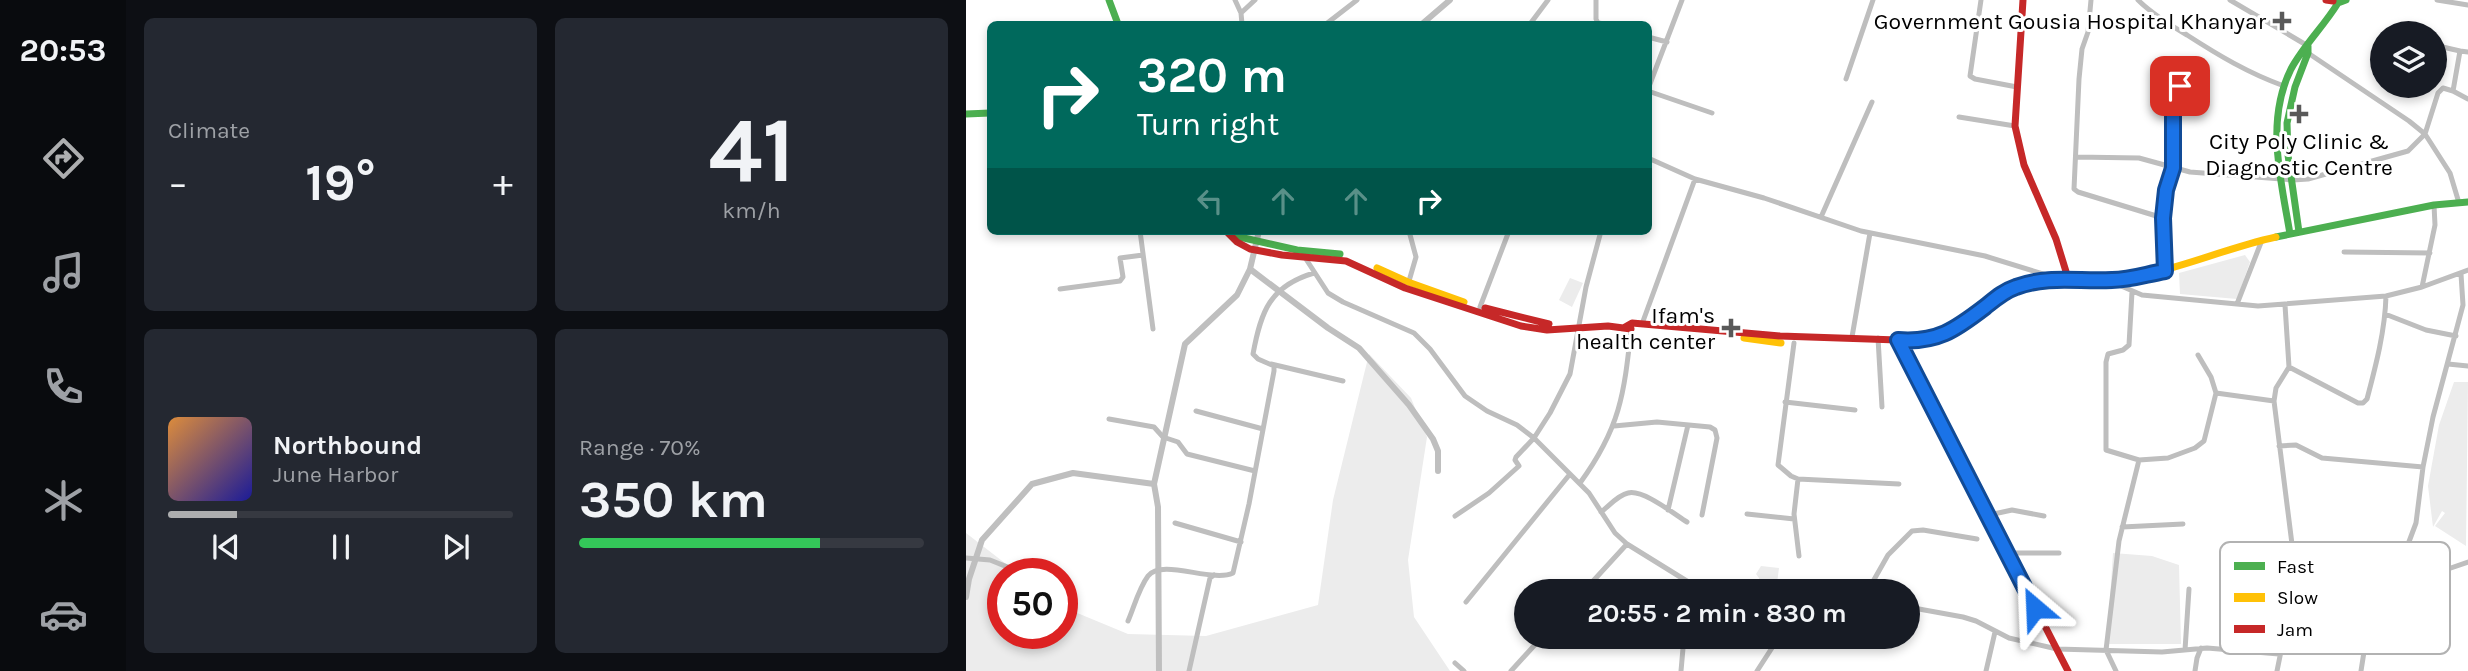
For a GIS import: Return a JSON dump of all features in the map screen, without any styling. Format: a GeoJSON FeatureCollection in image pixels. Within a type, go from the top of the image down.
{"type":"FeatureCollection","features":[{"type":"Feature","properties":{"kind":"main road"},"geometry":{"type":"LineString","coordinates":[[1109,0],[1117,21]]}},
{"type":"Feature","properties":{"kind":"main road"},"geometry":{"type":"LineString","coordinates":[[2023,0],[2015,126],[2017,142],[2026,173],[2061,247],[2068,278]]}},
{"type":"Feature","properties":{"kind":"main road"},"geometry":{"type":"LineString","coordinates":[[2299,232],[2287,135],[2288,110],[2308,50],[2337,1],[2326,0]]}},
{"type":"Feature","properties":{"kind":"main road"},"geometry":{"type":"LineString","coordinates":[[2290,234],[2277,134],[2284,86],[2292,67],[2308,50]]}},
{"type":"Feature","properties":{"kind":"main road"},"geometry":{"type":"LineString","coordinates":[[966,114],[987,113]]}},
{"type":"Feature","properties":{"kind":"main road"},"geometry":{"type":"LineString","coordinates":[[1629,326],[1642,324],[1780,336],[1878,338],[1920,342],[1934,339],[1958,327],[2013,288],[2059,279],[2110,281],[2165,271],[2262,240],[2434,205],[2468,202]]}},
{"type":"Feature","properties":{"kind":"main road"},"geometry":{"type":"LineString","coordinates":[[1231,235],[1259,251],[1343,254],[1408,282],[1480,306],[1518,318],[1566,328]]}},
{"type":"Feature","properties":{"kind":"main road"},"geometry":{"type":"LineString","coordinates":[[1234,235],[1239,241]]}},
{"type":"Feature","properties":{"kind":"main road"},"geometry":{"type":"LineString","coordinates":[[1300,253],[1345,261],[1413,292],[1536,329],[1629,326],[1794,343],[1814,342],[1822,338]]}},
{"type":"Feature","properties":{"kind":"main road"},"geometry":{"type":"LineString","coordinates":[[1898,340],[2068,671]]}},
{"type":"Feature","properties":{"kind":"street"},"geometry":{"type":"LineString","coordinates":[[1235,0],[1242,21]]}},
{"type":"Feature","properties":{"kind":"street"},"geometry":{"type":"LineString","coordinates":[[1241,13],[1255,0]]}},
{"type":"Feature","properties":{"kind":"street"},"geometry":{"type":"LineString","coordinates":[[1330,21],[1357,0]]}},
{"type":"Feature","properties":{"kind":"street"},"geometry":{"type":"LineString","coordinates":[[1532,21],[1548,0]]}},
{"type":"Feature","properties":{"kind":"street"},"geometry":{"type":"LineString","coordinates":[[1596,0],[1597,21]]}},
{"type":"Feature","properties":{"kind":"street"},"geometry":{"type":"LineString","coordinates":[[1652,80],[1682,0]]}},
{"type":"Feature","properties":{"kind":"street"},"geometry":{"type":"LineString","coordinates":[[1846,79],[1873,0]]}},
{"type":"Feature","properties":{"kind":"street"},"geometry":{"type":"LineString","coordinates":[[1981,0],[1970,76],[2017,87]]}},
{"type":"Feature","properties":{"kind":"street"},"geometry":{"type":"LineString","coordinates":[[2091,0],[2079,79],[2073,186],[2076,191],[2163,218]]}},
{"type":"Feature","properties":{"kind":"street"},"geometry":{"type":"LineString","coordinates":[[2138,0],[2166,22],[2221,57],[2248,72],[2284,86]]}},
{"type":"Feature","properties":{"kind":"street"},"geometry":{"type":"LineString","coordinates":[[2230,0],[2308,50],[2425,134],[2450,173],[2459,202]]}},
{"type":"Feature","properties":{"kind":"street"},"geometry":{"type":"LineString","coordinates":[[2437,0],[2468,5]]}},
{"type":"Feature","properties":{"kind":"street"},"geometry":{"type":"LineString","coordinates":[[1652,38],[1667,42]]}},
{"type":"Feature","properties":{"kind":"street"},"geometry":{"type":"LineString","coordinates":[[2447,48],[2468,52]]}},
{"type":"Feature","properties":{"kind":"street"},"geometry":{"type":"LineString","coordinates":[[2453,91],[2460,51]]}},
{"type":"Feature","properties":{"kind":"street"},"geometry":{"type":"LineString","coordinates":[[2165,271],[2163,218],[2166,190],[2173,168],[2173,113],[2180,86]]}},
{"type":"Feature","properties":{"kind":"street"},"geometry":{"type":"LineString","coordinates":[[2076,157],[2139,158],[2190,172],[2293,180],[2318,177],[2407,151],[2425,134],[2438,93],[2443,88],[2468,99]]}},
{"type":"Feature","properties":{"kind":"street"},"geometry":{"type":"LineString","coordinates":[[1652,91],[1712,113]]}},
{"type":"Feature","properties":{"kind":"street"},"geometry":{"type":"LineString","coordinates":[[1821,217],[1872,102]]}},
{"type":"Feature","properties":{"kind":"street"},"geometry":{"type":"LineString","coordinates":[[1959,117],[2015,126]]}},
{"type":"Feature","properties":{"kind":"street"},"geometry":{"type":"LineString","coordinates":[[1652,160],[1695,179],[1764,198],[1870,233],[1985,256],[2059,279]]}},
{"type":"Feature","properties":{"kind":"street"},"geometry":{"type":"LineString","coordinates":[[1642,324],[1695,179]]}},
{"type":"Feature","properties":{"kind":"street"},"geometry":{"type":"LineString","coordinates":[[2422,287],[2435,225],[2434,205]]}},
{"type":"Feature","properties":{"kind":"street"},"geometry":{"type":"LineString","coordinates":[[1852,337],[1870,233]]}},
{"type":"Feature","properties":{"kind":"street"},"geometry":{"type":"LineString","coordinates":[[1140,235],[1153,329]]}},
{"type":"Feature","properties":{"kind":"street"},"geometry":{"type":"LineString","coordinates":[[1408,282],[1416,257],[1410,235]]}},
{"type":"Feature","properties":{"kind":"street"},"geometry":{"type":"LineString","coordinates":[[1480,306],[1507,235]]}},
{"type":"Feature","properties":{"kind":"street"},"geometry":{"type":"LineString","coordinates":[[1455,516],[1489,493],[1518,467],[1516,458],[1534,438],[1550,413],[1570,374],[1578,327],[1600,235]]}},
{"type":"Feature","properties":{"kind":"street"},"geometry":{"type":"LineString","coordinates":[[2237,304],[2262,240]]}},
{"type":"Feature","properties":{"kind":"street"},"geometry":{"type":"LineString","coordinates":[[2344,252],[2430,253]]}},
{"type":"Feature","properties":{"kind":"street"},"geometry":{"type":"LineString","coordinates":[[1300,253],[1328,293],[1414,333],[1430,349],[1465,396],[1487,411],[1517,425],[1580,483],[1615,533],[1627,544],[1684,579]]}},
{"type":"Feature","properties":{"kind":"street"},"geometry":{"type":"LineString","coordinates":[[1060,289],[1120,281],[1123,277],[1120,258],[1143,255]]}},
{"type":"Feature","properties":{"kind":"street"},"geometry":{"type":"LineString","coordinates":[[2110,281],[2132,292],[2152,296],[2237,304],[2285,304],[2386,296],[2422,287],[2468,270]]}},
{"type":"Feature","properties":{"kind":"street"},"geometry":{"type":"LineString","coordinates":[[1314,273],[1284,285],[1277,292],[1263,313],[1253,354],[1271,364],[1343,381]]}},
{"type":"Feature","properties":{"kind":"street"},"geometry":{"type":"LineString","coordinates":[[2409,542],[2416,523],[2433,416],[2466,305],[2461,274]]}},
{"type":"Feature","properties":{"kind":"street"},"geometry":{"type":"LineString","coordinates":[[2132,292],[2129,345],[2123,350],[2111,352],[2106,357],[2104,439],[2108,451],[2139,460],[2168,458],[2200,446],[2207,436],[2216,393],[2211,377],[2198,355]]}},
{"type":"Feature","properties":{"kind":"street"},"geometry":{"type":"LineString","coordinates":[[2289,367],[2358,402],[2363,402],[2367,399],[2377,361],[2386,296]]}},
{"type":"Feature","properties":{"kind":"street"},"geometry":{"type":"LineString","coordinates":[[2285,304],[2289,367],[2276,388],[2274,401],[2292,542]]}},
{"type":"Feature","properties":{"kind":"street"},"geometry":{"type":"LineString","coordinates":[[2385,314],[2426,330],[2456,336]]}},
{"type":"Feature","properties":{"kind":"street"},"geometry":{"type":"LineString","coordinates":[[1580,483],[1599,457],[1614,426],[1622,398],[1629,326]]}},
{"type":"Feature","properties":{"kind":"street"},"geometry":{"type":"LineString","coordinates":[[1878,338],[1882,407]]}},
{"type":"Feature","properties":{"kind":"street"},"geometry":{"type":"LineString","coordinates":[[1794,343],[1777,465],[1798,479],[1899,484]]}},
{"type":"Feature","properties":{"kind":"street"},"geometry":{"type":"LineString","coordinates":[[1128,621],[1146,580],[1153,572],[1160,569],[1213,575],[1233,573],[1275,371],[1271,364]]}},
{"type":"Feature","properties":{"kind":"street"},"geometry":{"type":"LineString","coordinates":[[2448,364],[2468,366]]}},
{"type":"Feature","properties":{"kind":"street"},"geometry":{"type":"LineString","coordinates":[[2216,393],[2274,401]]}},
{"type":"Feature","properties":{"kind":"street"},"geometry":{"type":"LineString","coordinates":[[1785,402],[1855,410]]}},
{"type":"Feature","properties":{"kind":"street"},"geometry":{"type":"LineString","coordinates":[[1196,411],[1263,429]]}},
{"type":"Feature","properties":{"kind":"street"},"geometry":{"type":"LineString","coordinates":[[1109,419],[1150,426],[1169,440],[1178,442],[1187,454],[1255,471]]}},
{"type":"Feature","properties":{"kind":"street"},"geometry":{"type":"LineString","coordinates":[[1614,426],[1657,422],[1710,427],[1717,433],[1702,514]]}},
{"type":"Feature","properties":{"kind":"street"},"geometry":{"type":"LineString","coordinates":[[1668,510],[1688,425]]}},
{"type":"Feature","properties":{"kind":"street"},"geometry":{"type":"LineString","coordinates":[[2279,446],[2296,445],[2322,458],[2423,467]]}},
{"type":"Feature","properties":{"kind":"street"},"geometry":{"type":"LineString","coordinates":[[2116,671],[2106,650],[2122,527],[2139,460]]}},
{"type":"Feature","properties":{"kind":"street"},"geometry":{"type":"LineString","coordinates":[[1466,602],[1570,474]]}},
{"type":"Feature","properties":{"kind":"street"},"geometry":{"type":"LineString","coordinates":[[1798,479],[1794,519],[1799,556]]}},
{"type":"Feature","properties":{"kind":"street"},"geometry":{"type":"LineString","coordinates":[[1601,512],[1619,497],[1631,492],[1644,495],[1687,522]]}},
{"type":"Feature","properties":{"kind":"street"},"geometry":{"type":"LineString","coordinates":[[1989,515],[2016,510],[2043,516]]}},
{"type":"Feature","properties":{"kind":"street"},"geometry":{"type":"LineString","coordinates":[[1747,513],[1794,519]]}},
{"type":"Feature","properties":{"kind":"street"},"geometry":{"type":"LineString","coordinates":[[1175,523],[1241,542]]}},
{"type":"Feature","properties":{"kind":"street"},"geometry":{"type":"LineString","coordinates":[[2122,527],[2183,524]]}},
{"type":"Feature","properties":{"kind":"street"},"geometry":{"type":"LineString","coordinates":[[1874,579],[1888,555],[1912,531],[1923,530],[1977,538]]}},
{"type":"Feature","properties":{"kind":"street"},"geometry":{"type":"LineString","coordinates":[[1595,579],[1627,544]]}},
{"type":"Feature","properties":{"kind":"street"},"geometry":{"type":"LineString","coordinates":[[2007,553],[2059,553]]}},
{"type":"Feature","properties":{"kind":"street"},"geometry":{"type":"LineString","coordinates":[[966,558],[987,561]]}},
{"type":"Feature","properties":{"kind":"street"},"geometry":{"type":"LineString","coordinates":[[2450,568],[2468,562]]}},
{"type":"Feature","properties":{"kind":"street"},"geometry":{"type":"LineString","coordinates":[[1189,671],[1210,578],[1213,575]]}},
{"type":"Feature","properties":{"kind":"street"},"geometry":{"type":"LineString","coordinates":[[2185,650],[2189,589]]}},
{"type":"Feature","properties":{"kind":"street"},"geometry":{"type":"LineString","coordinates":[[1920,609],[1976,621],[2018,641],[2057,649],[2162,652],[2220,648]]}},
{"type":"Feature","properties":{"kind":"street"},"geometry":{"type":"LineString","coordinates":[[1986,671],[1995,632]]}},
{"type":"Feature","properties":{"kind":"street"},"geometry":{"type":"LineString","coordinates":[[2195,671],[2201,648]]}},
{"type":"Feature","properties":{"kind":"street"},"geometry":{"type":"LineString","coordinates":[[1511,671],[1531,649]]}},
{"type":"Feature","properties":{"kind":"street"},"geometry":{"type":"LineString","coordinates":[[1681,671],[1683,649]]}},
{"type":"Feature","properties":{"kind":"street"},"geometry":{"type":"LineString","coordinates":[[1757,671],[1771,649]]}},
{"type":"Feature","properties":{"kind":"street"},"geometry":{"type":"LineString","coordinates":[[1455,663],[1464,671]]}},
{"type":"Feature","properties":{"kind":"shaded area"},"geometry":{"type":"Polygon","coordinates":[[[2245,255],[2250,262],[2237,299],[2180,294],[2179,273],[2245,255]]]}},
{"type":"Feature","properties":{"kind":"shaded area"},"geometry":{"type":"Polygon","coordinates":[[[1570,278],[1583,283],[1572,307],[1559,300],[1570,278]]]}},
{"type":"Feature","properties":{"kind":"shaded area"},"geometry":{"type":"Polygon","coordinates":[[[1369,354],[1411,398],[1427,437],[1408,560],[1414,617],[1450,671],[966,671],[966,533],[998,558],[987,558],[987,649],[1078,649],[1078,613],[1128,634],[1206,636],[1318,605],[1333,500],[1369,354]]]}},
{"type":"Feature","properties":{"kind":"shaded area"},"geometry":{"type":"Polygon","coordinates":[[[2454,382],[2468,382],[2466,546],[2435,526],[2445,513],[2442,511],[2433,527],[2428,486],[2439,425],[2454,382]]]}},
{"type":"Feature","properties":{"kind":"shaded area"},"geometry":{"type":"Polygon","coordinates":[[[2113,553],[2152,556],[2179,565],[2181,644],[2107,644],[2113,553]]]}},
{"type":"Feature","properties":{"kind":"shaded area"},"geometry":{"type":"Polygon","coordinates":[[[1761,566],[1779,568],[1778,579],[1759,579],[1756,574],[1761,566]]]}},
{"type":"Feature","properties":{"kind":"waterway"},"geometry":{"type":"LineString","coordinates":[[1426,21],[1450,0]]}},
{"type":"Feature","properties":{"kind":"waterway"},"geometry":{"type":"LineString","coordinates":[[1159,671],[1158,507],[1154,484],[1185,344],[1237,295],[1250,269],[1258,235]]}},
{"type":"Feature","properties":{"kind":"waterway"},"geometry":{"type":"LineString","coordinates":[[1250,269],[1359,348],[1409,405],[1433,439],[1438,451],[1438,471]]}},
{"type":"Feature","properties":{"kind":"waterway"},"geometry":{"type":"LineString","coordinates":[[966,597],[982,540],[1032,484],[1073,473],[1154,484]]}},
{"type":"Feature","properties":{"kind":"traffic: fast"},"geometry":{"type":"LineString","coordinates":[[1109,0],[1117,21]]}},
{"type":"Feature","properties":{"kind":"traffic: fast"},"geometry":{"type":"LineString","coordinates":[[2290,234],[2277,151],[2283,89],[2302,52],[2338,3],[2346,0]]}},
{"type":"Feature","properties":{"kind":"traffic: fast"},"geometry":{"type":"LineString","coordinates":[[2299,232],[2288,155],[2287,123],[2308,46]]}},
{"type":"Feature","properties":{"kind":"traffic: fast"},"geometry":{"type":"LineString","coordinates":[[966,114],[987,113]]}},
{"type":"Feature","properties":{"kind":"traffic: fast"},"geometry":{"type":"LineString","coordinates":[[2276,237],[2434,205],[2468,202]]}},
{"type":"Feature","properties":{"kind":"traffic: fast"},"geometry":{"type":"LineString","coordinates":[[1235,236],[1297,250],[1340,254]]}},
{"type":"Feature","properties":{"kind":"traffic: slow"},"geometry":{"type":"LineString","coordinates":[[2018,286],[2046,281],[2130,278],[2276,237]]}},
{"type":"Feature","properties":{"kind":"traffic: slow"},"geometry":{"type":"LineString","coordinates":[[1377,268],[1464,302]]}},
{"type":"Feature","properties":{"kind":"traffic: slow"},"geometry":{"type":"LineString","coordinates":[[1744,338],[1781,343]]}},
{"type":"Feature","properties":{"kind":"traffic: jam"},"geometry":{"type":"LineString","coordinates":[[2023,0],[2015,126],[2024,165],[2056,239],[2068,278]]}},
{"type":"Feature","properties":{"kind":"traffic: jam"},"geometry":{"type":"LineString","coordinates":[[2326,0],[2333,1]]}},
{"type":"Feature","properties":{"kind":"traffic: jam"},"geometry":{"type":"LineString","coordinates":[[1230,235],[1250,249],[1346,261],[1405,288],[1521,326],[1547,330],[1608,326],[1631,329]]}},
{"type":"Feature","properties":{"kind":"traffic: jam"},"geometry":{"type":"LineString","coordinates":[[1625,327],[1632,323],[1780,336],[1927,341],[1958,327],[2018,286]]}},
{"type":"Feature","properties":{"kind":"traffic: jam"},"geometry":{"type":"LineString","coordinates":[[1485,308],[1549,324]]}},
{"type":"Feature","properties":{"kind":"traffic: jam"},"geometry":{"type":"LineString","coordinates":[[1898,340],[2068,671]]}},
{"type":"Feature","properties":{"kind":"place","name":"Government Gousia Hospital Khanyar"},"geometry":{"type":"Point","coordinates":[2282,21]}},
{"type":"Feature","properties":{"kind":"place","name":"City Poly Clinic & Diagnostic Centre"},"geometry":{"type":"Point","coordinates":[2299,114]}},
{"type":"Feature","properties":{"kind":"place","name":"Ifam's health center"},"geometry":{"type":"Point","coordinates":[1731,328]}},
{"type":"Feature","properties":{"kind":"route"},"geometry":{"type":"LineString","coordinates":[[2035,608],[1898,340],[1920,342],[1941,336],[2006,292],[2021,285],[2068,278],[2110,281],[2165,271],[2163,218],[2166,190],[2173,168],[2173,113],[2180,86]]}}]}
